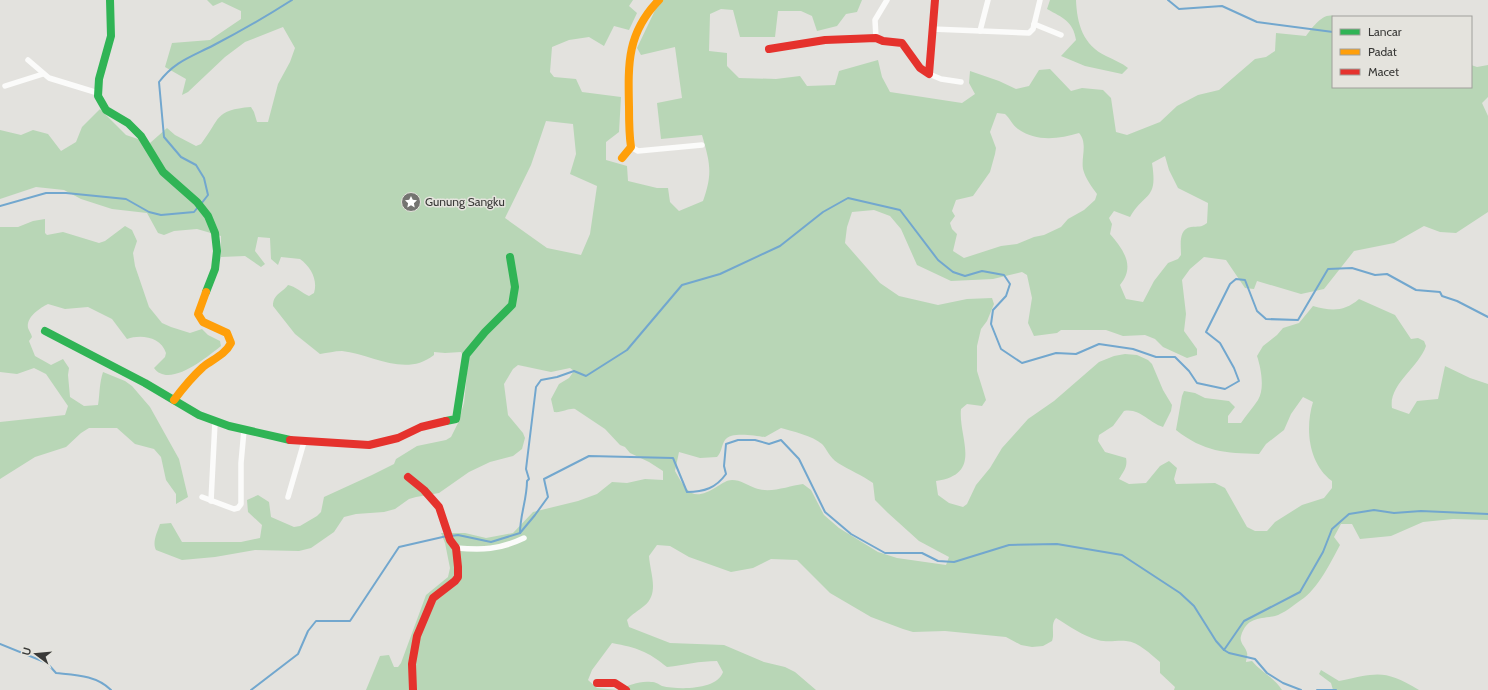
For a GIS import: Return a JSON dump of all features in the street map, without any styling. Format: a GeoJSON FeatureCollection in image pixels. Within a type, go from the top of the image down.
{"type":"FeatureCollection","features":[{"type":"Feature","properties":{"kind":"street"},"geometry":{"type":"LineString","coordinates":[[110,0],[111,36],[102,68],[98,93],[100,103],[105,110],[129,124],[143,137],[161,171],[196,201],[205,211],[217,240],[218,252],[215,270],[201,299],[198,314],[203,322],[227,333],[231,339],[231,343],[226,352],[206,365],[185,385],[174,400]]}},
{"type":"Feature","properties":{"kind":"street"},"geometry":{"type":"LineString","coordinates":[[622,158],[631,147],[627,66],[633,38],[641,19],[659,0]]}},
{"type":"Feature","properties":{"kind":"street"},"geometry":{"type":"LineString","coordinates":[[876,38],[875,20],[887,0]]}},
{"type":"Feature","properties":{"kind":"street"},"geometry":{"type":"LineString","coordinates":[[929,74],[929,57],[935,0]]}},
{"type":"Feature","properties":{"kind":"street"},"geometry":{"type":"LineString","coordinates":[[980,30],[988,0]]}},
{"type":"Feature","properties":{"kind":"street"},"geometry":{"type":"LineString","coordinates":[[932,29],[980,30],[1024,34],[1029,33],[1033,29],[1040,0]]}},
{"type":"Feature","properties":{"kind":"street"},"geometry":{"type":"LineString","coordinates":[[1034,24],[1061,35]]}},
{"type":"Feature","properties":{"kind":"street"},"geometry":{"type":"LineString","coordinates":[[769,49],[825,40],[876,38],[883,41],[902,43],[920,68],[929,74],[941,79],[961,82]]}},
{"type":"Feature","properties":{"kind":"street"},"geometry":{"type":"LineString","coordinates":[[28,60],[43,74],[55,80],[98,93]]}},
{"type":"Feature","properties":{"kind":"street"},"geometry":{"type":"LineString","coordinates":[[5,86],[43,74]]}},
{"type":"Feature","properties":{"kind":"street"},"geometry":{"type":"LineString","coordinates":[[631,147],[638,151],[702,145]]}},
{"type":"Feature","properties":{"kind":"street"},"geometry":{"type":"LineString","coordinates":[[45,330],[174,400],[199,416],[215,422],[280,439],[304,442],[376,444],[398,438],[420,427],[456,419],[466,355],[485,332],[512,305],[515,287],[510,257]]}},
{"type":"Feature","properties":{"kind":"street"},"geometry":{"type":"LineString","coordinates":[[211,501],[215,422]]}},
{"type":"Feature","properties":{"kind":"street"},"geometry":{"type":"LineString","coordinates":[[202,497],[234,509],[238,508],[241,504],[241,463],[244,430]]}},
{"type":"Feature","properties":{"kind":"street"},"geometry":{"type":"LineString","coordinates":[[288,497],[304,442]]}},
{"type":"Feature","properties":{"kind":"street"},"geometry":{"type":"LineString","coordinates":[[408,477],[424,490],[439,507],[450,540],[456,548],[458,577],[433,598],[418,636],[412,664],[413,690]]}},
{"type":"Feature","properties":{"kind":"street"},"geometry":{"type":"LineString","coordinates":[[456,548],[494,549],[508,546],[524,538]]}},
{"type":"Feature","properties":{"kind":"street"},"geometry":{"type":"LineString","coordinates":[[597,683],[615,683],[626,690]]}},
{"type":"Feature","properties":{"kind":"green space"},"geometry":{"type":"Polygon","coordinates":[[[207,0],[633,0],[629,6],[637,13],[629,30],[614,26],[604,46],[589,37],[569,40],[552,47],[550,72],[554,77],[576,79],[582,92],[621,97],[619,132],[606,142],[606,160],[627,166],[628,181],[657,188],[668,188],[670,202],[679,211],[703,201],[708,183],[709,168],[702,135],[661,139],[657,103],[682,98],[675,47],[641,55],[637,48],[658,4],[657,0],[862,0],[857,12],[846,14],[837,26],[817,31],[812,16],[801,11],[778,11],[775,37],[740,37],[733,10],[721,9],[710,14],[709,51],[727,53],[727,66],[739,78],[776,79],[800,76],[807,86],[835,85],[839,71],[878,60],[882,77],[890,92],[962,103],[975,94],[969,83],[970,71],[999,81],[1016,89],[1029,86],[1039,70],[1050,69],[1071,91],[1082,88],[1103,90],[1111,98],[1116,132],[1127,135],[1160,122],[1177,106],[1198,95],[1219,90],[1255,59],[1266,57],[1275,51],[1276,33],[1306,36],[1319,21],[1332,15],[1334,16],[1332,16],[1332,88],[1472,88],[1472,65],[1477,67],[1488,65],[1488,97],[1482,103],[1488,116],[1488,212],[1456,233],[1440,232],[1424,226],[1394,243],[1354,251],[1324,289],[1301,294],[1257,281],[1254,289],[1245,288],[1226,260],[1204,257],[1190,269],[1182,280],[1186,314],[1184,331],[1197,349],[1197,355],[1187,358],[1163,347],[1155,339],[1145,335],[1123,336],[1106,330],[1061,330],[1057,333],[1034,336],[1028,323],[1032,298],[1027,275],[1022,272],[993,279],[951,281],[917,265],[901,229],[890,216],[874,210],[852,212],[847,227],[845,243],[880,283],[899,296],[938,305],[967,299],[992,298],[994,304],[987,321],[981,329],[977,346],[977,371],[986,400],[982,406],[967,404],[961,409],[965,453],[964,463],[960,471],[951,477],[936,481],[938,495],[949,503],[963,507],[967,504],[976,485],[990,468],[1002,448],[1028,419],[1054,401],[1099,362],[1114,356],[1125,354],[1137,355],[1148,360],[1152,364],[1163,390],[1172,405],[1171,411],[1163,427],[1140,414],[1124,411],[1113,426],[1099,435],[1098,441],[1105,452],[1126,458],[1126,467],[1119,479],[1129,484],[1146,483],[1160,466],[1169,461],[1177,468],[1174,479],[1176,484],[1215,483],[1225,488],[1247,527],[1255,531],[1267,531],[1275,522],[1302,505],[1324,498],[1332,488],[1332,481],[1324,474],[1318,465],[1310,444],[1309,423],[1313,402],[1303,397],[1291,414],[1284,430],[1266,444],[1259,454],[1247,454],[1225,452],[1206,447],[1196,443],[1176,430],[1182,396],[1184,391],[1195,393],[1205,398],[1229,401],[1235,407],[1228,416],[1228,423],[1241,423],[1260,395],[1262,378],[1257,356],[1263,346],[1283,328],[1299,323],[1313,306],[1326,309],[1337,309],[1348,306],[1359,299],[1395,315],[1411,339],[1418,338],[1424,341],[1426,346],[1422,354],[1399,384],[1392,400],[1392,408],[1409,414],[1417,401],[1438,399],[1445,366],[1470,378],[1488,384],[1488,520],[1453,519],[1423,522],[1391,536],[1360,539],[1352,524],[1341,524],[1334,537],[1340,545],[1313,590],[1281,613],[1275,616],[1250,622],[1241,636],[1241,641],[1247,654],[1246,662],[1252,661],[1276,682],[1282,690],[1174,690],[1175,687],[1160,673],[1160,662],[1140,646],[1126,641],[1106,641],[1092,638],[1056,618],[1053,623],[1052,641],[1043,646],[1032,647],[1021,645],[1006,637],[945,631],[913,632],[871,617],[830,593],[797,560],[771,559],[753,568],[731,572],[689,557],[670,546],[657,545],[649,556],[653,582],[652,595],[644,606],[627,620],[629,627],[670,643],[724,645],[764,662],[785,667],[795,672],[816,690],[619,690],[642,682],[654,682],[662,686],[678,688],[697,687],[713,682],[719,678],[723,672],[717,661],[698,662],[667,667],[654,657],[642,651],[612,643],[592,670],[588,680],[597,688],[618,690],[366,690],[380,656],[389,655],[394,667],[398,667],[401,663],[426,595],[448,577],[450,568],[445,543],[441,533],[465,533],[486,538],[513,533],[533,512],[578,501],[597,494],[612,482],[627,483],[645,479],[663,480],[663,471],[630,453],[605,429],[575,409],[554,412],[551,399],[559,384],[569,378],[574,371],[570,368],[551,372],[518,365],[513,369],[504,384],[508,415],[523,433],[525,438],[522,449],[513,456],[490,462],[469,472],[439,493],[409,499],[395,509],[384,512],[356,514],[344,517],[334,532],[311,548],[299,551],[255,550],[215,557],[182,560],[156,550],[156,534],[160,524],[171,523],[182,542],[241,542],[260,538],[262,525],[248,512],[247,500],[258,495],[269,502],[271,517],[294,527],[300,526],[321,512],[324,497],[394,464],[396,459],[417,446],[446,440],[451,437],[458,423],[464,403],[468,364],[461,352],[434,352],[434,355],[423,362],[400,365],[342,351],[320,354],[295,334],[273,306],[273,302],[278,294],[288,285],[309,296],[314,293],[315,283],[313,274],[300,259],[281,257],[278,265],[271,259],[270,238],[258,237],[255,251],[265,264],[261,267],[245,256],[221,257],[221,236],[197,229],[174,231],[164,235],[158,233],[147,213],[112,209],[81,199],[64,190],[36,187],[0,199],[0,130],[21,135],[33,130],[48,134],[61,151],[76,142],[82,127],[100,109],[126,135],[150,143],[167,128],[175,135],[196,146],[201,144],[224,113],[239,108],[251,107],[257,122],[268,122],[278,84],[290,62],[295,48],[283,27],[245,42],[225,57],[188,92],[182,95],[186,79],[165,67],[172,43],[210,40],[241,19],[241,11],[222,2],[213,6],[207,0]],[[997,113],[990,132],[996,148],[990,172],[973,196],[956,200],[952,211],[955,216],[950,223],[952,229],[957,234],[953,251],[964,258],[1001,246],[1017,244],[1034,237],[1044,235],[1061,227],[1068,219],[1084,210],[1095,200],[1097,194],[1083,169],[1084,146],[1082,137],[1079,133],[1064,137],[1040,138],[1025,133],[1016,127],[1005,114],[997,113]],[[546,121],[531,165],[505,218],[547,248],[581,255],[590,234],[597,186],[570,174],[576,154],[573,124],[546,121]],[[1165,156],[1152,163],[1152,190],[1130,217],[1114,211],[1109,218],[1112,224],[1110,234],[1126,258],[1127,271],[1125,278],[1120,285],[1126,299],[1143,302],[1154,281],[1168,263],[1178,259],[1181,255],[1181,238],[1184,231],[1187,228],[1205,225],[1207,223],[1208,203],[1178,188],[1169,170],[1165,156]],[[781,428],[765,437],[738,435],[728,437],[717,457],[700,458],[679,452],[675,471],[688,490],[697,494],[703,494],[730,480],[735,480],[761,490],[779,489],[803,484],[811,490],[824,515],[839,528],[878,552],[897,558],[946,565],[949,557],[919,541],[875,500],[873,483],[835,461],[824,446],[818,441],[802,434],[781,428]]]}},
{"type":"Feature","properties":{"kind":"green space"},"geometry":{"type":"Polygon","coordinates":[[[1050,0],[1076,0],[1080,25],[1087,40],[1098,51],[1128,68],[1122,74],[1085,66],[1061,56],[1076,40],[1075,34],[1070,24],[1047,9],[1050,0]]]}},
{"type":"Feature","properties":{"kind":"green space"},"geometry":{"type":"Polygon","coordinates":[[[45,219],[45,233],[47,235],[63,232],[99,243],[105,241],[125,226],[132,230],[137,241],[133,253],[135,266],[149,307],[162,323],[190,333],[202,329],[208,335],[220,341],[221,346],[198,363],[188,369],[169,375],[161,374],[154,368],[165,357],[166,353],[160,343],[144,337],[127,339],[112,319],[88,307],[65,309],[48,304],[34,313],[29,320],[28,328],[32,337],[29,341],[35,356],[51,365],[63,359],[69,368],[68,375],[70,397],[84,406],[98,405],[103,372],[125,381],[132,386],[150,407],[179,459],[188,497],[176,504],[176,494],[166,480],[161,457],[154,449],[135,444],[117,428],[89,428],[81,433],[66,447],[35,457],[0,479],[0,422],[65,415],[68,406],[46,374],[34,368],[17,374],[0,372],[0,227],[18,227],[33,221],[45,219]]]}},
{"type":"Feature","properties":{"kind":"green space"},"geometry":{"type":"Polygon","coordinates":[[[1321,670],[1339,681],[1372,675],[1389,676],[1407,683],[1419,690],[1333,690],[1331,683],[1319,674],[1321,670]]]}},
{"type":"Feature","properties":{"kind":"waterway"},"geometry":{"type":"LineString","coordinates":[[201,204],[208,195],[204,178],[196,165],[181,157],[164,137],[159,82],[177,64],[244,29],[292,0]]}},
{"type":"Feature","properties":{"kind":"waterway"},"geometry":{"type":"LineString","coordinates":[[1168,0],[1179,9],[1222,6],[1257,22],[1332,32]]}},
{"type":"Feature","properties":{"kind":"waterway"},"geometry":{"type":"LineString","coordinates":[[0,206],[46,193],[66,193],[126,199],[149,212],[161,215],[194,212],[198,207]]}},
{"type":"Feature","properties":{"kind":"waterway"},"geometry":{"type":"LineString","coordinates":[[520,533],[527,481],[529,479],[526,469],[536,387],[541,380],[557,377],[574,371],[586,376],[627,350],[682,285],[720,274],[780,246],[823,212],[848,198],[900,210],[938,260],[953,272],[965,276],[982,271],[1004,275],[1010,284],[1006,296],[993,310],[991,324],[1001,349],[1022,363],[1056,353],[1076,354],[1099,344],[1133,349],[1156,357],[1175,357],[1189,371],[1197,383],[1225,389],[1239,381],[1234,368],[1220,343],[1206,332],[1230,284],[1236,279],[1245,280],[1257,311],[1266,319],[1298,320],[1328,269],[1352,268],[1375,275],[1387,274],[1416,290],[1440,292],[1442,296],[1457,301],[1488,317]]}},
{"type":"Feature","properties":{"kind":"waterway"},"geometry":{"type":"LineString","coordinates":[[451,536],[458,535],[491,542],[520,533],[548,497],[544,479],[589,456],[673,458],[687,492],[693,492],[714,486],[726,474],[724,466],[726,444],[738,440],[755,440],[769,444],[781,440],[799,459],[825,512],[851,534],[885,553],[922,553],[938,561],[954,562],[1009,545],[1057,544],[1122,555],[1180,593],[1194,606],[1216,641],[1224,650],[1244,621],[1300,592],[1323,552],[1332,529],[1349,514],[1374,510],[1394,513],[1421,511],[1488,514]]}},
{"type":"Feature","properties":{"kind":"waterway"},"geometry":{"type":"LineString","coordinates":[[251,690],[298,654],[308,631],[316,621],[350,621],[399,547],[447,536]]}},
{"type":"Feature","properties":{"kind":"waterway"},"geometry":{"type":"LineString","coordinates":[[0,644],[47,663],[56,673],[78,675],[99,681],[111,690]]}},
{"type":"Feature","properties":{"kind":"waterway"},"geometry":{"type":"LineString","coordinates":[[1224,650],[1229,653],[1255,659],[1267,673],[1283,683],[1301,690]]}},
{"type":"Feature","properties":{"kind":"waterway"},"geometry":{"type":"LineString","coordinates":[[1317,690],[1336,690]]}},
{"type":"Feature","properties":{"kind":"traffic: fast"},"geometry":{"type":"LineString","coordinates":[[110,0],[111,36],[99,79],[98,96],[106,110],[128,123],[141,136],[163,172],[197,202],[208,216],[215,233],[217,251],[215,269],[206,292]]}},
{"type":"Feature","properties":{"kind":"traffic: fast"},"geometry":{"type":"LineString","coordinates":[[446,421],[456,419],[466,355],[485,332],[512,305],[515,287],[510,257]]}},
{"type":"Feature","properties":{"kind":"traffic: fast"},"geometry":{"type":"LineString","coordinates":[[45,331],[145,383],[199,415],[229,426],[290,440]]}},
{"type":"Feature","properties":{"kind":"traffic: slow"},"geometry":{"type":"LineString","coordinates":[[622,158],[631,147],[629,127],[629,76],[632,49],[635,37],[641,24],[648,12],[659,0]]}},
{"type":"Feature","properties":{"kind":"traffic: slow"},"geometry":{"type":"LineString","coordinates":[[174,400],[199,371],[222,354],[231,343],[227,333],[203,322],[198,314],[206,292]]}},
{"type":"Feature","properties":{"kind":"traffic: jam"},"geometry":{"type":"LineString","coordinates":[[769,49],[825,40],[876,38],[883,41],[902,43],[920,68],[929,74],[935,0]]}},
{"type":"Feature","properties":{"kind":"traffic: jam"},"geometry":{"type":"LineString","coordinates":[[290,440],[369,445],[398,438],[421,427],[446,421]]}},
{"type":"Feature","properties":{"kind":"traffic: jam"},"geometry":{"type":"LineString","coordinates":[[408,477],[424,490],[439,507],[450,540],[456,548],[458,567],[458,577],[455,581],[433,598],[417,636],[412,664],[413,690]]}},
{"type":"Feature","properties":{"kind":"traffic: jam"},"geometry":{"type":"LineString","coordinates":[[597,683],[615,683],[626,690]]}},
{"type":"Feature","properties":{"kind":"place","name":"Gunung Sangku"},"geometry":{"type":"Point","coordinates":[411,202]}}]}
